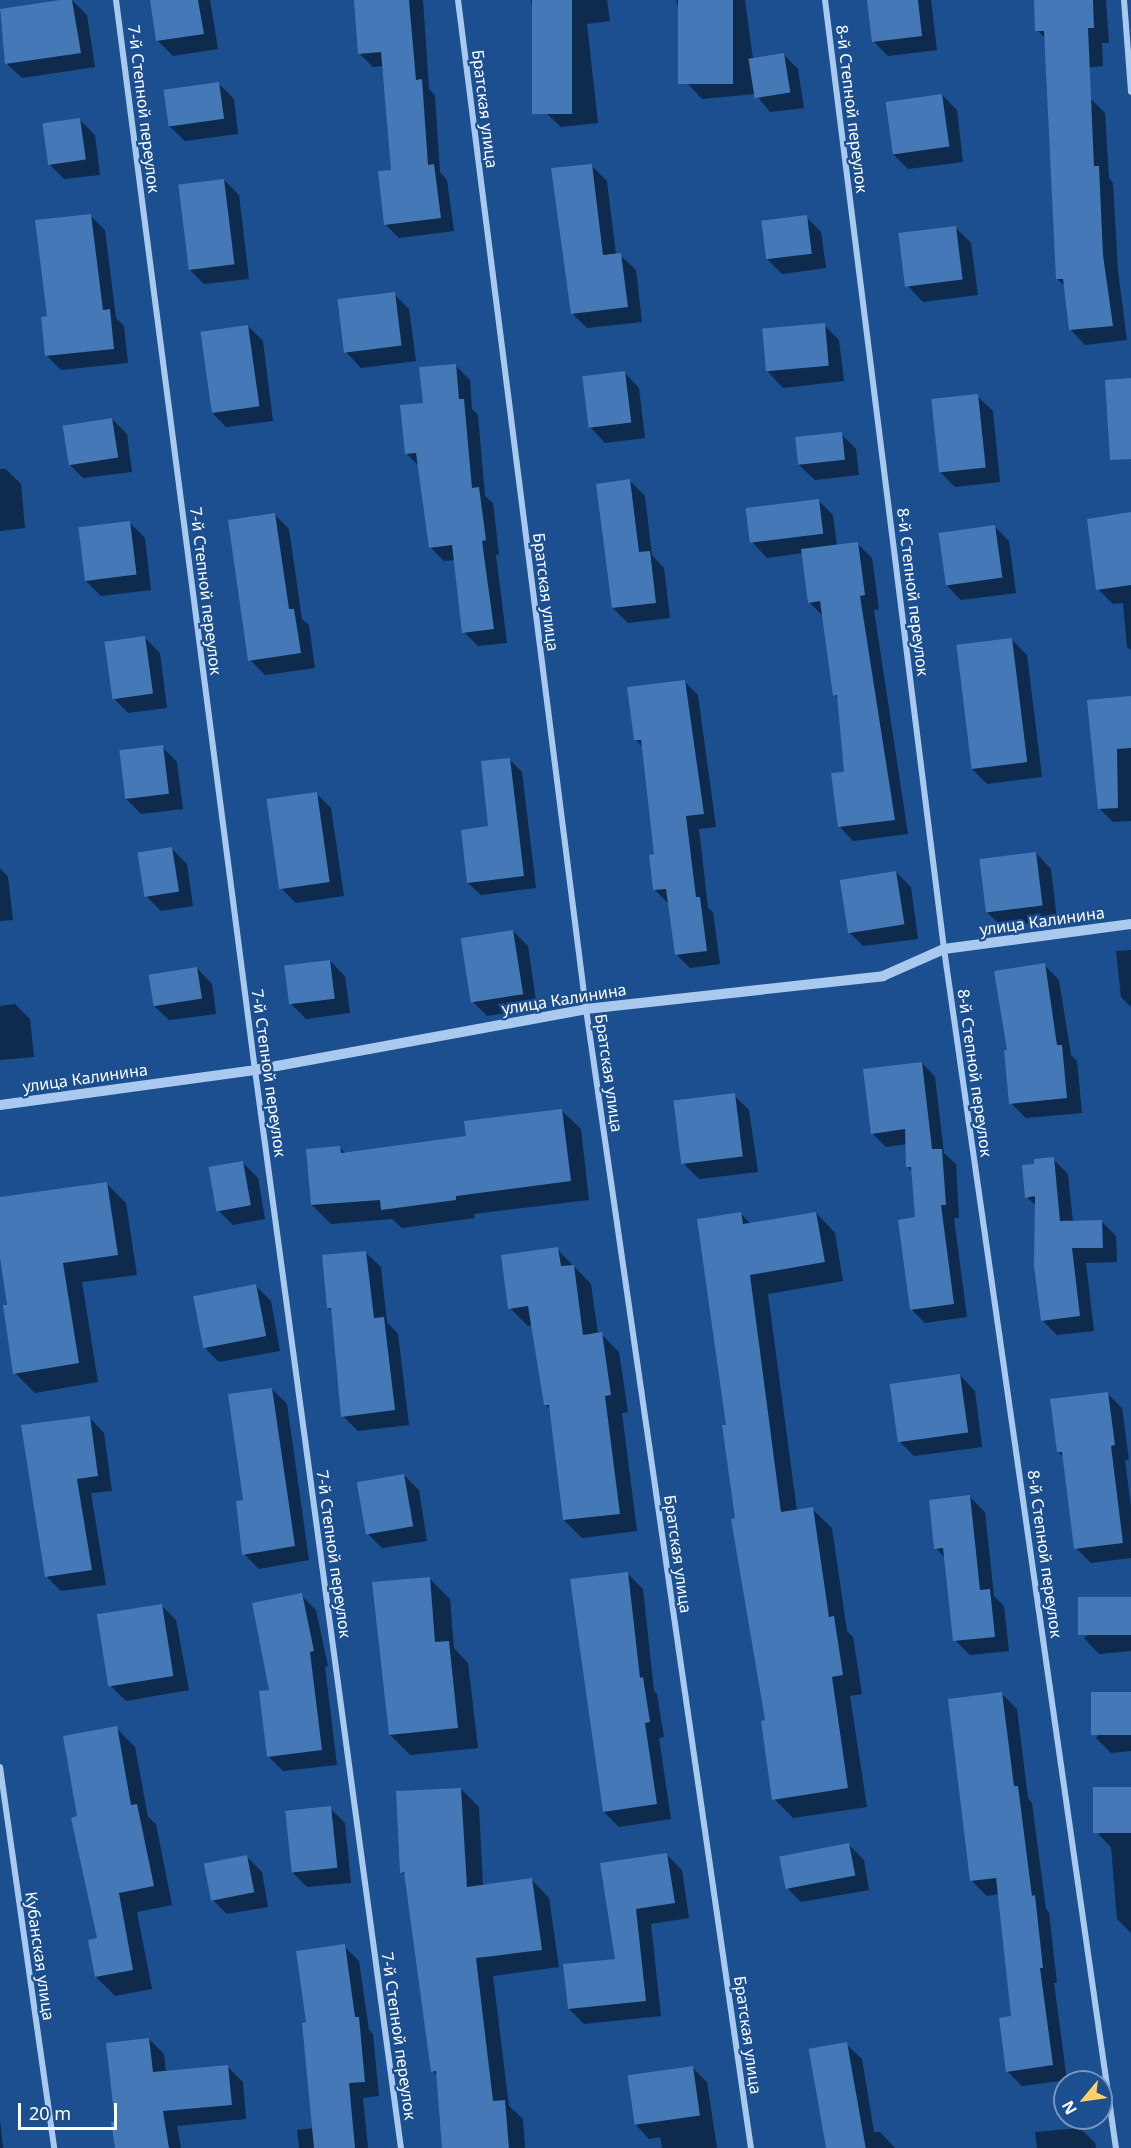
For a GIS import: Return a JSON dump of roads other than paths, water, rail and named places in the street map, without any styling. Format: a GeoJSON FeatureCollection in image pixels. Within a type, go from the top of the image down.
{"type":"FeatureCollection","features":[{"type":"Feature","properties":{"kind":"street","name":"7-й Степной переулок"},"geometry":{"type":"LineString","coordinates":[[116,0],[255,1070],[401,2148]]}},
{"type":"Feature","properties":{"kind":"street","name":"Братская улица"},"geometry":{"type":"LineString","coordinates":[[458,0],[586,1009],[751,2148]]}},
{"type":"Feature","properties":{"kind":"street","name":"8-й Степной переулок"},"geometry":{"type":"LineString","coordinates":[[825,0],[944,949],[1116,2148]]}},
{"type":"Feature","properties":{"kind":"street"},"geometry":{"type":"LineString","coordinates":[[1124,0],[1131,92]]}},
{"type":"Feature","properties":{"kind":"street","name":"улица Калинина"},"geometry":{"type":"LineString","coordinates":[[0,1105],[255,1070],[586,1009],[883,976],[944,949],[1131,924]]}},
{"type":"Feature","properties":{"kind":"street","name":"Кубанская улица"},"geometry":{"type":"LineString","coordinates":[[0,1767],[54,2148]]}}]}
